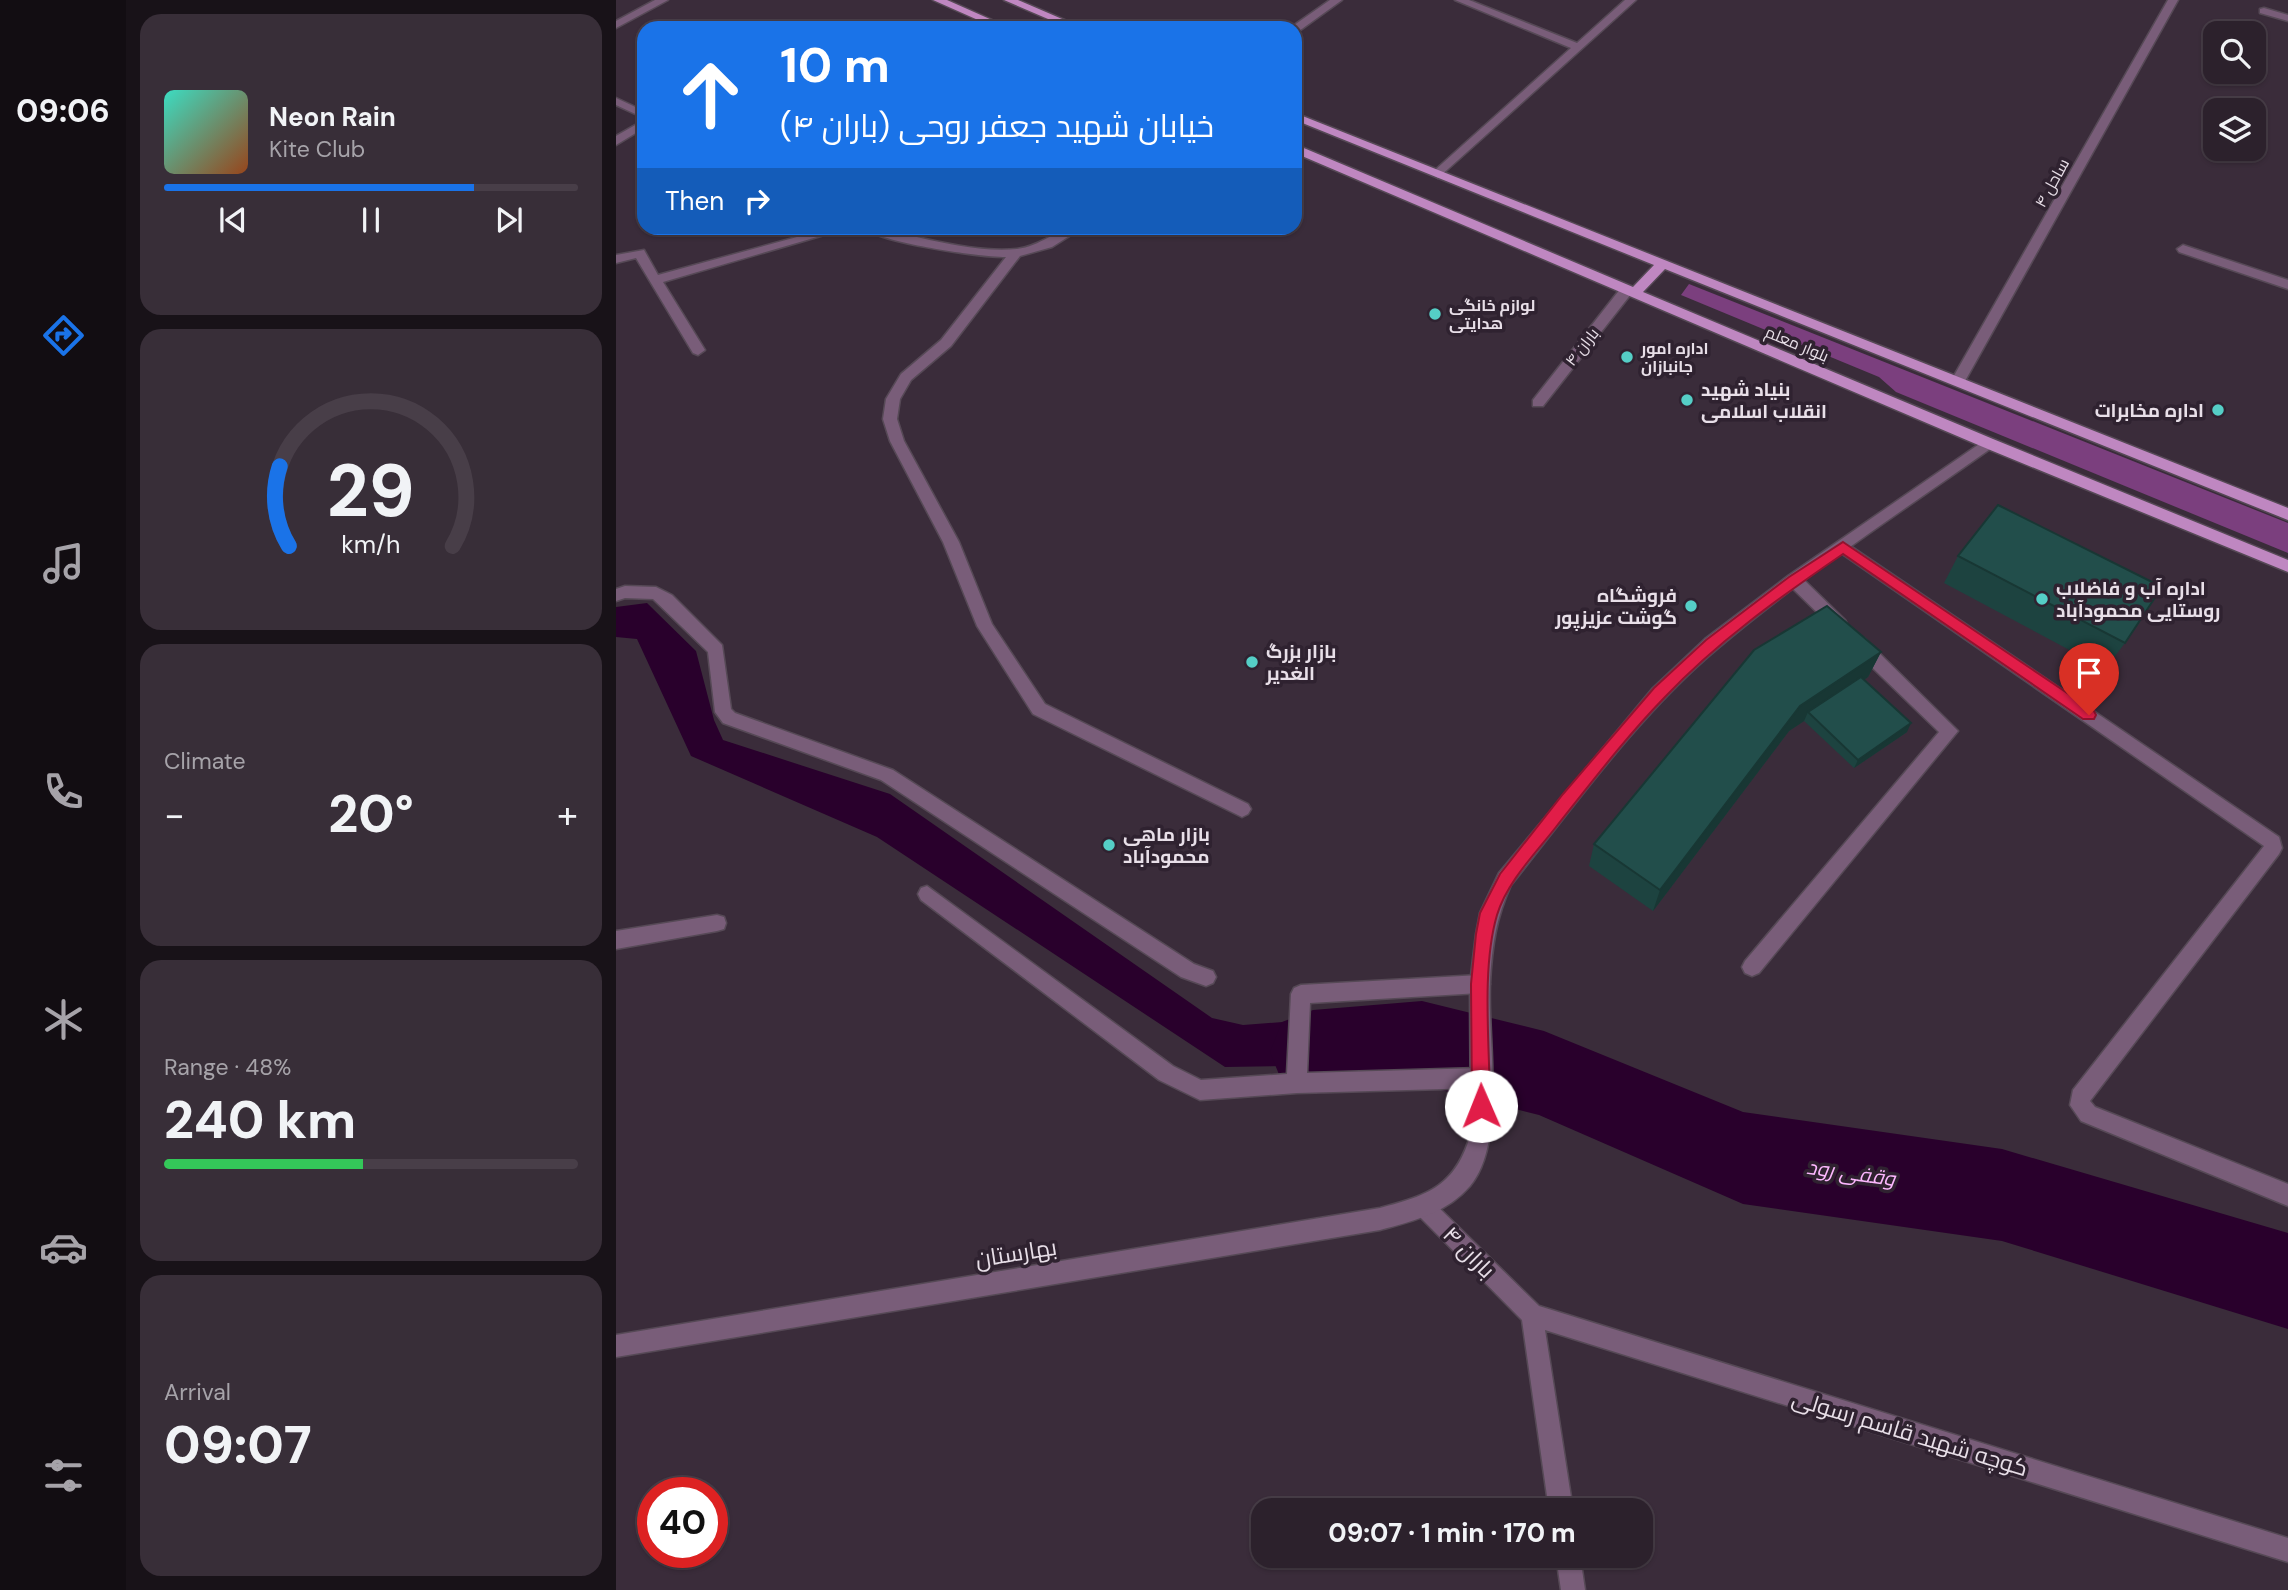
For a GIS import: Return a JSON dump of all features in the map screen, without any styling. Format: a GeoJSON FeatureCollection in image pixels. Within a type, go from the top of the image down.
{"type":"FeatureCollection","features":[{"type":"Feature","properties":{"kind":"main road"},"geometry":{"type":"LineString","coordinates":[[938,0],[988,21]]}},
{"type":"Feature","properties":{"kind":"main road"},"geometry":{"type":"LineString","coordinates":[[1009,0],[1061,21]]}},
{"type":"Feature","properties":{"kind":"main road","name":"بلوار معلم"},"geometry":{"type":"LineString","coordinates":[[1302,119],[1661,265],[2288,514]]}},
{"type":"Feature","properties":{"kind":"main road","name":"بلوار معلم"},"geometry":{"type":"LineString","coordinates":[[1302,152],[1630,293],[2288,566]]}},
{"type":"Feature","properties":{"kind":"main road"},"geometry":{"type":"LineString","coordinates":[[1630,293],[1661,265]]}},
{"type":"Feature","properties":{"kind":"street"},"geometry":{"type":"LineString","coordinates":[[616,25],[663,0]]}},
{"type":"Feature","properties":{"kind":"street"},"geometry":{"type":"LineString","coordinates":[[1302,24],[1337,0]]}},
{"type":"Feature","properties":{"kind":"street"},"geometry":{"type":"LineString","coordinates":[[1460,0],[1580,47]]}},
{"type":"Feature","properties":{"kind":"street"},"geometry":{"type":"LineString","coordinates":[[1438,174],[1631,0]]}},
{"type":"Feature","properties":{"kind":"street","name":"ساحل ۴"},"geometry":{"type":"LineString","coordinates":[[1958,381],[2173,0]]}},
{"type":"Feature","properties":{"kind":"street"},"geometry":{"type":"LineString","coordinates":[[2264,11],[2288,18]]}},
{"type":"Feature","properties":{"kind":"street"},"geometry":{"type":"LineString","coordinates":[[616,101],[637,112]]}},
{"type":"Feature","properties":{"kind":"street"},"geometry":{"type":"LineString","coordinates":[[616,141],[637,128]]}},
{"type":"Feature","properties":{"kind":"street"},"geometry":{"type":"LineString","coordinates":[[655,280],[817,235]]}},
{"type":"Feature","properties":{"kind":"street"},"geometry":{"type":"LineString","coordinates":[[896,235],[930,244],[1016,253],[1042,247],[1063,235]]}},
{"type":"Feature","properties":{"kind":"street"},"geometry":{"type":"LineString","coordinates":[[2183,249],[2288,285]]}},
{"type":"Feature","properties":{"kind":"street"},"geometry":{"type":"LineString","coordinates":[[616,259],[639,253],[698,350]]}},
{"type":"Feature","properties":{"kind":"street"},"geometry":{"type":"LineString","coordinates":[[1016,253],[946,343],[906,377],[893,398],[890,419],[897,441],[951,542],[985,626],[1039,709],[1242,809]]}},
{"type":"Feature","properties":{"kind":"street","name":"باران ۴"},"geometry":{"type":"LineString","coordinates":[[1538,403],[1630,293]]}},
{"type":"Feature","properties":{"kind":"street","name":"باران ۴"},"geometry":{"type":"LineString","coordinates":[[1532,1315],[1424,1207],[1446,1194],[1463,1178],[1474,1159],[1482,1133],[1480,984],[1489,913],[1506,879],[1569,799],[1659,693],[1711,644],[1794,580],[1988,443]]}},
{"type":"Feature","properties":{"kind":"street"},"geometry":{"type":"LineString","coordinates":[[1843,547],[2273,843],[2273,848],[2080,1097],[2080,1105],[2088,1114],[2288,1195]]}},
{"type":"Feature","properties":{"kind":"street"},"geometry":{"type":"LineString","coordinates":[[1752,967],[1950,731],[1794,580]]}},
{"type":"Feature","properties":{"kind":"street"},"geometry":{"type":"LineString","coordinates":[[616,595],[625,592],[656,593],[666,599],[716,650],[723,712],[729,719],[887,775],[1188,971],[1206,977]]}},
{"type":"Feature","properties":{"kind":"street"},"geometry":{"type":"LineString","coordinates":[[927,894],[1166,1073],[1200,1090],[1297,1083],[1481,1078]]}},
{"type":"Feature","properties":{"kind":"street"},"geometry":{"type":"LineString","coordinates":[[616,940],[717,923]]}},
{"type":"Feature","properties":{"kind":"street"},"geometry":{"type":"LineString","coordinates":[[1297,1083],[1301,994],[1480,984]]}},
{"type":"Feature","properties":{"kind":"street","name":"بهارستان"},"geometry":{"type":"LineString","coordinates":[[616,1346],[1380,1219],[1424,1207]]}},
{"type":"Feature","properties":{"kind":"street"},"geometry":{"type":"LineString","coordinates":[[1532,1315],[1559,1498]]}},
{"type":"Feature","properties":{"kind":"street","name":"کوچه شهید قاسم رسولی"},"geometry":{"type":"LineString","coordinates":[[1532,1315],[2288,1550]]}},
{"type":"Feature","properties":{"kind":"street"},"geometry":{"type":"LineString","coordinates":[[1569,1568],[1573,1590]]}},
{"type":"Feature","properties":{"kind":"shaded area"},"geometry":{"type":"Polygon","coordinates":[[[1689,284],[2288,523],[2288,553],[1896,392],[1879,377],[1681,295],[1689,284]]]}},
{"type":"Feature","properties":{"kind":"shaded area"},"geometry":{"type":"Polygon","coordinates":[[[647,603],[696,651],[714,720],[723,740],[890,794],[1212,1018],[1243,1025],[1321,1019],[1414,1023],[1420,1064],[1225,1067],[877,837],[691,756],[637,639],[616,637],[616,607],[647,603]]]}},
{"type":"Feature","properties":{"kind":"building"},"geometry":{"type":"Polygon","coordinates":[[[1998,505],[2162,587],[2125,643],[1958,556],[1998,505]]]}},
{"type":"Feature","properties":{"kind":"building"},"geometry":{"type":"Polygon","coordinates":[[[1827,606],[1881,652],[1800,706],[1660,890],[1594,844],[1754,650],[1827,606]]]}},
{"type":"Feature","properties":{"kind":"building"},"geometry":{"type":"Polygon","coordinates":[[[1861,677],[1911,723],[1858,760],[1808,712],[1861,677]]]}},
{"type":"Feature","properties":{"kind":"waterway","name":"وقفی رود"},"geometry":{"type":"LineString","coordinates":[[1313,1052],[1422,1043],[1544,1074],[1743,1158],[2002,1195],[2288,1281]]}},
{"type":"Feature","properties":{"kind":"place","name":"لوازم خانگی هدایتی"},"geometry":{"type":"Point","coordinates":[1435,314]}},
{"type":"Feature","properties":{"kind":"place","name":"اداره امور جانبازان"},"geometry":{"type":"Point","coordinates":[1627,357]}},
{"type":"Feature","properties":{"kind":"place","name":"بنیاد شهید انقلاب اسلامی"},"geometry":{"type":"Point","coordinates":[1687,400]}},
{"type":"Feature","properties":{"kind":"place","name":"اداره مخابرات"},"geometry":{"type":"Point","coordinates":[2218,410]}},
{"type":"Feature","properties":{"kind":"place","name":"اداره آب و فاضلاب روستایی محمودآباد"},"geometry":{"type":"Point","coordinates":[2042,599]}},
{"type":"Feature","properties":{"kind":"place","name":"فروشگاه گوشت عزیزپور"},"geometry":{"type":"Point","coordinates":[1691,606]}},
{"type":"Feature","properties":{"kind":"place","name":"بازار بزرگ الغدیر"},"geometry":{"type":"Point","coordinates":[1252,662]}},
{"type":"Feature","properties":{"kind":"place","name":"بازار ماهی محمودآباد"},"geometry":{"type":"Point","coordinates":[1109,845]}},
{"type":"Feature","properties":{"kind":"route"},"geometry":{"type":"LineString","coordinates":[[1481,1106],[1480,984],[1485,934],[1489,913],[1506,879],[1569,799],[1659,693],[1711,644],[1794,580],[1843,547],[2089,715]]}}]}
